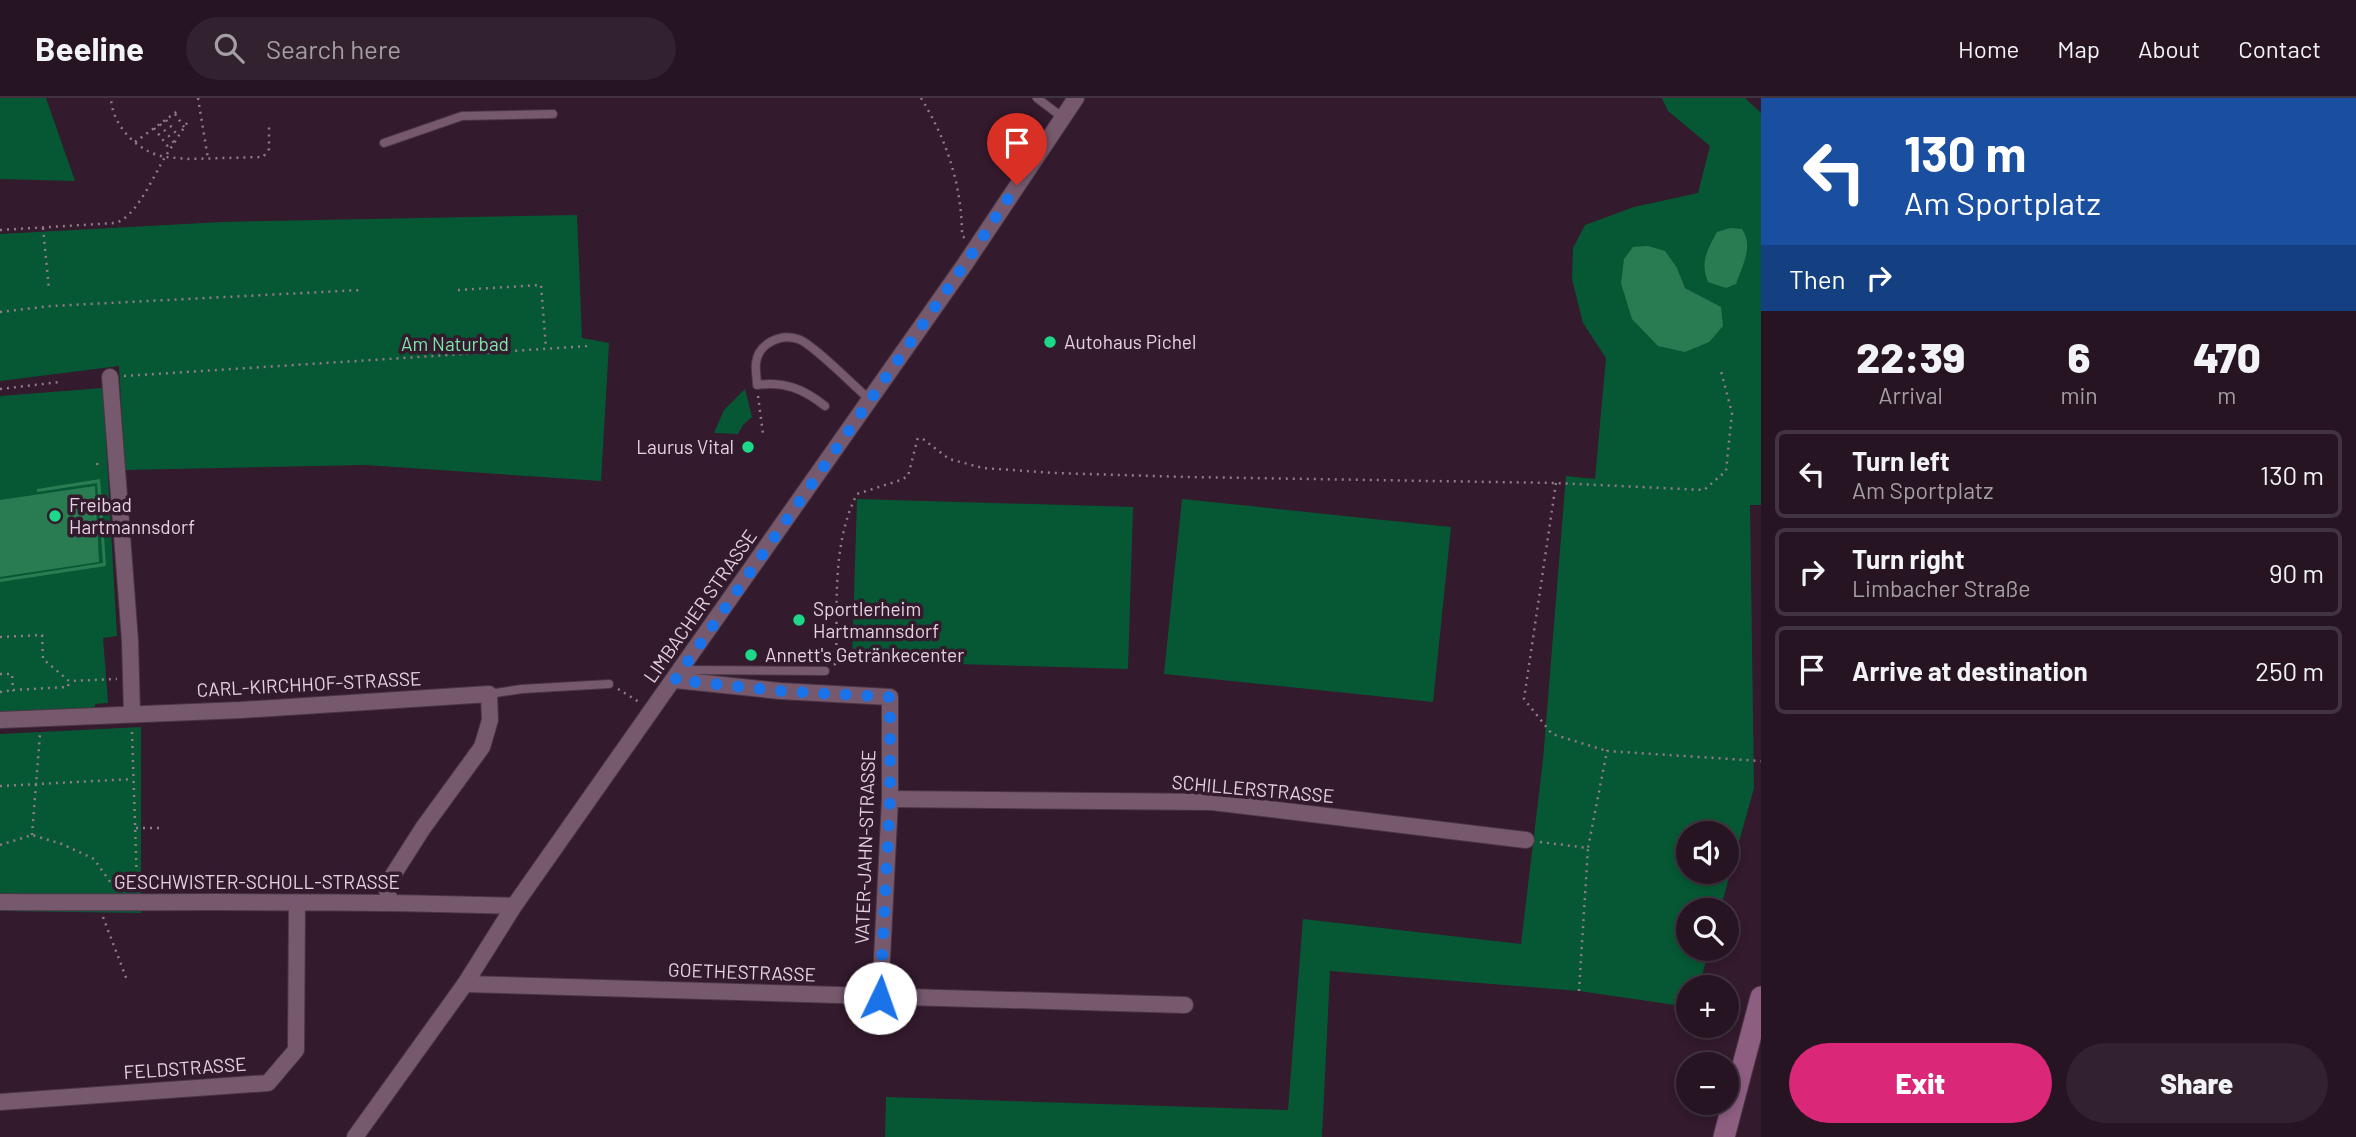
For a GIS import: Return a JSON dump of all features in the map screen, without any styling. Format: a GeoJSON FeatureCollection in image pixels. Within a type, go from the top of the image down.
{"type":"FeatureCollection","features":[{"type":"Feature","properties":{"kind":"main road"},"geometry":{"type":"LineString","coordinates":[[1724,1137],[1761,997]]}},
{"type":"Feature","properties":{"kind":"street","name":"LIMBACHER STRASSE"},"geometry":{"type":"LineString","coordinates":[[355,1137],[465,984],[514,906],[870,400],[1076,98]]}},
{"type":"Feature","properties":{"kind":"street"},"geometry":{"type":"LineString","coordinates":[[110,377],[132,714]]}},
{"type":"Feature","properties":{"kind":"street","name":"VATER-JAHN-STRASSE"},"geometry":{"type":"LineString","coordinates":[[678,675],[780,691],[890,697],[890,799],[880,998]]}},
{"type":"Feature","properties":{"kind":"street"},"geometry":{"type":"LineString","coordinates":[[390,902],[386,886],[423,828],[482,747],[490,720],[489,694]]}},
{"type":"Feature","properties":{"kind":"street","name":"CARL-KIRCHHOF-STRASSE"},"geometry":{"type":"LineString","coordinates":[[0,720],[241,710],[489,694]]}},
{"type":"Feature","properties":{"kind":"street","name":"SCHILLERSTRASSE"},"geometry":{"type":"LineString","coordinates":[[890,799],[1212,802],[1526,840]]}},
{"type":"Feature","properties":{"kind":"street","name":"GESCHWISTER-SCHOLL-STRASSE"},"geometry":{"type":"LineString","coordinates":[[0,902],[390,902],[514,906]]}},
{"type":"Feature","properties":{"kind":"street","name":"FELDSTRASSE"},"geometry":{"type":"LineString","coordinates":[[0,1102],[268,1083],[296,1050],[297,904]]}},
{"type":"Feature","properties":{"kind":"street","name":"GOETHESTRASSE"},"geometry":{"type":"LineString","coordinates":[[465,984],[1185,1005]]}},
{"type":"Feature","properties":{"kind":"lane"},"geometry":{"type":"LineString","coordinates":[[1037,98],[1062,117]]}},
{"type":"Feature","properties":{"kind":"lane"},"geometry":{"type":"LineString","coordinates":[[384,143],[462,116],[553,114]]}},
{"type":"Feature","properties":{"kind":"lane"},"geometry":{"type":"LineString","coordinates":[[825,406],[792,386],[771,383],[757,385],[756,363],[760,351],[771,341],[783,337],[799,339],[870,400]]}},
{"type":"Feature","properties":{"kind":"lane"},"geometry":{"type":"LineString","coordinates":[[678,675],[825,671]]}},
{"type":"Feature","properties":{"kind":"lane","name":"CARL-KIRCHHOF-STRASSE"},"geometry":{"type":"LineString","coordinates":[[489,694],[522,689],[609,684]]}},
{"type":"Feature","properties":{"kind":"path"},"geometry":{"type":"LineString","coordinates":[[111,98],[113,114],[135,142],[146,152],[165,157],[262,157],[269,149],[269,124]]}},
{"type":"Feature","properties":{"kind":"path"},"geometry":{"type":"LineString","coordinates":[[198,98],[208,159]]}},
{"type":"Feature","properties":{"kind":"path"},"geometry":{"type":"LineString","coordinates":[[921,98],[941,137],[957,180],[962,236],[976,246]]}},
{"type":"Feature","properties":{"kind":"path"},"geometry":{"type":"LineString","coordinates":[[135,142],[179,110]]}},
{"type":"Feature","properties":{"kind":"path"},"geometry":{"type":"LineString","coordinates":[[175,114],[184,127]]}},
{"type":"Feature","properties":{"kind":"path"},"geometry":{"type":"LineString","coordinates":[[166,120],[178,136]]}},
{"type":"Feature","properties":{"kind":"path"},"geometry":{"type":"LineString","coordinates":[[0,230],[115,223],[127,218],[187,123]]}},
{"type":"Feature","properties":{"kind":"path"},"geometry":{"type":"LineString","coordinates":[[160,124],[174,143]]}},
{"type":"Feature","properties":{"kind":"path"},"geometry":{"type":"LineString","coordinates":[[154,128],[170,149]]}},
{"type":"Feature","properties":{"kind":"path"},"geometry":{"type":"LineString","coordinates":[[43,228],[49,289]]}},
{"type":"Feature","properties":{"kind":"path"},"geometry":{"type":"LineString","coordinates":[[458,290],[541,285],[546,348]]}},
{"type":"Feature","properties":{"kind":"path"},"geometry":{"type":"LineString","coordinates":[[0,312],[51,306],[361,290]]}},
{"type":"Feature","properties":{"kind":"path"},"geometry":{"type":"LineString","coordinates":[[110,377],[589,346]]}},
{"type":"Feature","properties":{"kind":"path"},"geometry":{"type":"LineString","coordinates":[[923,439],[949,460],[983,468],[1188,477],[1556,483],[1704,489],[1726,471],[1732,413],[1721,371]]}},
{"type":"Feature","properties":{"kind":"path"},"geometry":{"type":"LineString","coordinates":[[0,389],[60,382]]}},
{"type":"Feature","properties":{"kind":"path"},"geometry":{"type":"LineString","coordinates":[[757,385],[763,434]]}},
{"type":"Feature","properties":{"kind":"path"},"geometry":{"type":"LineString","coordinates":[[825,671],[836,663],[840,543],[847,513],[857,494],[901,480],[908,475],[918,437]]}},
{"type":"Feature","properties":{"kind":"path"},"geometry":{"type":"LineString","coordinates":[[97,463],[98,469]]}},
{"type":"Feature","properties":{"kind":"path"},"geometry":{"type":"LineString","coordinates":[[1556,483],[1524,699],[1552,734],[1607,751],[1761,761]]}},
{"type":"Feature","properties":{"kind":"path"},"geometry":{"type":"LineString","coordinates":[[0,637],[42,635],[43,659],[69,681],[131,679]]}},
{"type":"Feature","properties":{"kind":"path"},"geometry":{"type":"LineString","coordinates":[[0,674],[12,674],[13,690]]}},
{"type":"Feature","properties":{"kind":"path"},"geometry":{"type":"LineString","coordinates":[[0,692],[68,687],[69,681]]}},
{"type":"Feature","properties":{"kind":"path"},"geometry":{"type":"LineString","coordinates":[[609,684],[642,704]]}},
{"type":"Feature","properties":{"kind":"path"},"geometry":{"type":"LineString","coordinates":[[132,714],[138,903]]}},
{"type":"Feature","properties":{"kind":"path"},"geometry":{"type":"LineString","coordinates":[[32,835],[41,718]]}},
{"type":"Feature","properties":{"kind":"path"},"geometry":{"type":"LineString","coordinates":[[1579,991],[1588,848],[1607,751]]}},
{"type":"Feature","properties":{"kind":"path"},"geometry":{"type":"LineString","coordinates":[[0,786],[133,779]]}},
{"type":"Feature","properties":{"kind":"path"},"geometry":{"type":"LineString","coordinates":[[135,828],[164,828]]}},
{"type":"Feature","properties":{"kind":"path"},"geometry":{"type":"LineString","coordinates":[[0,845],[32,835],[62,844],[94,859],[112,882],[117,903]]}},
{"type":"Feature","properties":{"kind":"path"},"geometry":{"type":"LineString","coordinates":[[1526,840],[1588,848]]}},
{"type":"Feature","properties":{"kind":"path"},"geometry":{"type":"LineString","coordinates":[[336,903],[338,867]]}},
{"type":"Feature","properties":{"kind":"path"},"geometry":{"type":"LineString","coordinates":[[98,903],[127,980]]}},
{"type":"Feature","properties":{"kind":"green space"},"geometry":{"type":"Polygon","coordinates":[[[0,98],[46,98],[75,181],[0,179],[0,98]]]}},
{"type":"Feature","properties":{"kind":"green space"},"geometry":{"type":"Polygon","coordinates":[[[1662,98],[1745,98],[1761,113],[1761,505],[1750,505],[1754,788],[1739,842],[1739,821],[1676,821],[1676,884],[1727,884],[1723,898],[1676,898],[1676,961],[1706,961],[1702,975],[1676,975],[1676,1005],[1579,991],[1330,971],[1322,1137],[885,1137],[886,1097],[1288,1110],[1303,919],[1521,944],[1543,760],[1566,476],[1595,479],[1606,358],[1583,323],[1572,279],[1573,248],[1585,225],[1634,207],[1698,193],[1710,146],[1668,111],[1662,98]],[[1677,268],[1632,319],[1720,307],[1685,288],[1677,268]]]}},
{"type":"Feature","properties":{"kind":"green space","name":"Am Naturbad"},"geometry":{"type":"Polygon","coordinates":[[[577,215],[582,338],[609,343],[601,481],[365,465],[125,470],[119,366],[0,381],[0,234],[222,222],[577,215]]]}},
{"type":"Feature","properties":{"kind":"green space","name":"Freibad Hartmannsdorf"},"geometry":{"type":"Polygon","coordinates":[[[103,388],[117,636],[103,638],[108,703],[95,704],[95,711],[0,717],[0,396],[103,388]]]}},
{"type":"Feature","properties":{"kind":"green space"},"geometry":{"type":"Polygon","coordinates":[[[745,389],[752,417],[738,434],[714,433],[724,410],[745,389]]]}},
{"type":"Feature","properties":{"kind":"green space"},"geometry":{"type":"Polygon","coordinates":[[[857,499],[1133,507],[1128,669],[852,661],[857,499]]]}},
{"type":"Feature","properties":{"kind":"green space"},"geometry":{"type":"Polygon","coordinates":[[[1182,499],[1451,527],[1433,702],[1164,674],[1182,499]]]}},
{"type":"Feature","properties":{"kind":"green space"},"geometry":{"type":"Polygon","coordinates":[[[141,727],[141,913],[0,911],[0,734],[141,727]]]}},
{"type":"Feature","properties":{"kind":"shaded area"},"geometry":{"type":"Polygon","coordinates":[[[1730,228],[1742,229],[1747,250],[1736,284],[1726,288],[1708,282],[1705,262],[1717,232],[1730,228]]]}},
{"type":"Feature","properties":{"kind":"shaded area"},"geometry":{"type":"Polygon","coordinates":[[[1648,246],[1665,251],[1677,268],[1685,288],[1721,307],[1723,326],[1709,342],[1685,352],[1658,346],[1632,319],[1621,283],[1624,259],[1633,247],[1648,246]]]}},
{"type":"Feature","properties":{"kind":"shaded area"},"geometry":{"type":"Polygon","coordinates":[[[100,479],[106,566],[0,582],[0,579],[103,563],[97,483],[37,492],[37,489],[100,479]]]}},
{"type":"Feature","properties":{"kind":"shaded area"},"geometry":{"type":"Polygon","coordinates":[[[95,486],[99,562],[0,577],[0,500],[95,486]]]}},
{"type":"Feature","properties":{"kind":"place","name":"Autohaus Pichel"},"geometry":{"type":"Point","coordinates":[1050,342]}},
{"type":"Feature","properties":{"kind":"place","name":"Laurus Vital"},"geometry":{"type":"Point","coordinates":[748,447]}},
{"type":"Feature","properties":{"kind":"place","name":"Freibad Hartmannsdorf"},"geometry":{"type":"Point","coordinates":[55,516]}},
{"type":"Feature","properties":{"kind":"place","name":"Sportlerheim Hartmannsdorf"},"geometry":{"type":"Point","coordinates":[799,620]}},
{"type":"Feature","properties":{"kind":"place","name":"Annett's Getränkecenter"},"geometry":{"type":"Point","coordinates":[751,655]}},
{"type":"Feature","properties":{"kind":"route"},"geometry":{"type":"LineString","coordinates":[[880,998],[890,799],[890,697],[780,691],[675,680],[965,264],[1017,185]]}}]}
